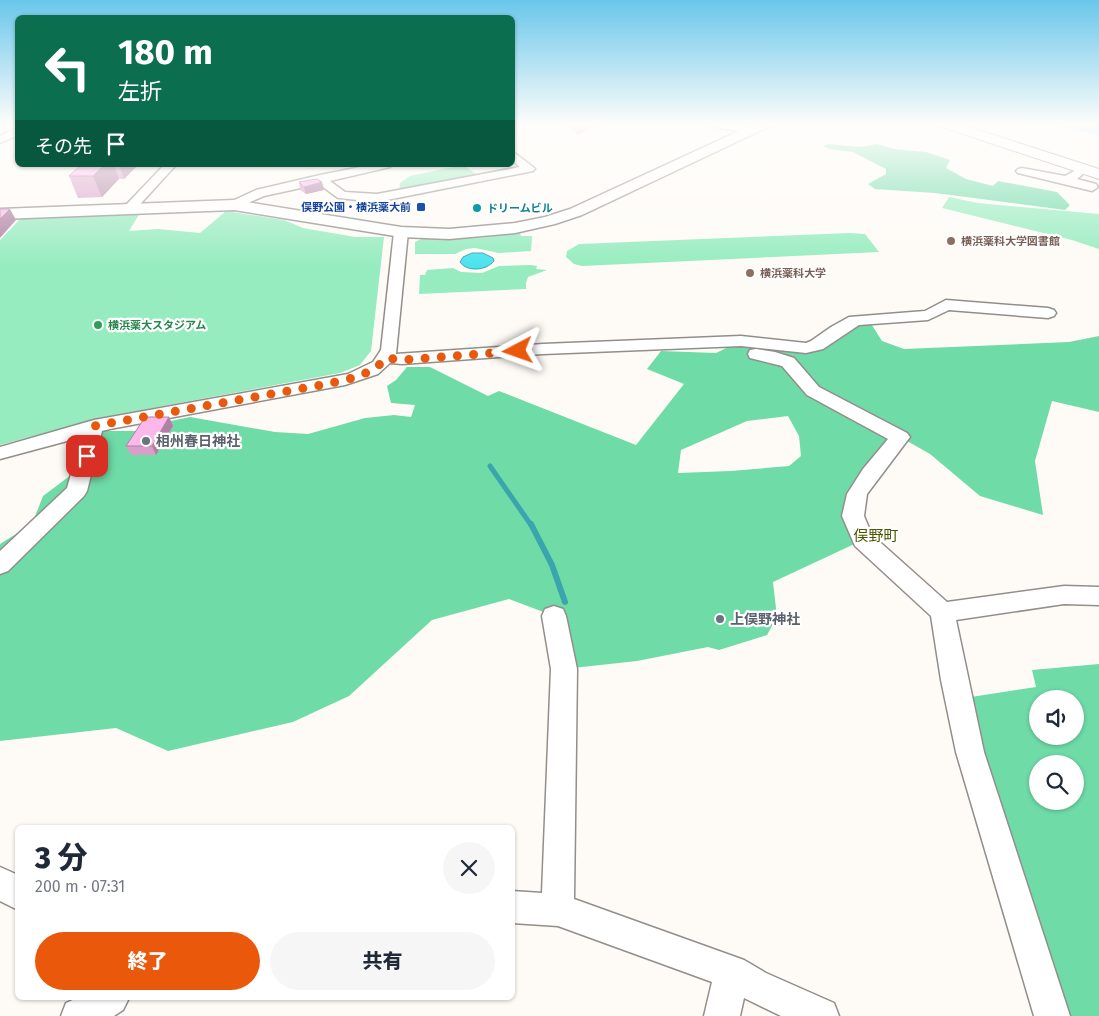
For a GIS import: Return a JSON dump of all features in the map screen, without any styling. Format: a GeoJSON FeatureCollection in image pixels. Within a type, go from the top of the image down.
{"type":"FeatureCollection","features":[{"type":"Feature","properties":{"kind":"street"},"geometry":{"type":"LineString","coordinates":[[129,209],[164,171]]}},
{"type":"Feature","properties":{"kind":"street"},"geometry":{"type":"LineString","coordinates":[[234,205],[260,193],[353,171]]}},
{"type":"Feature","properties":{"kind":"street"},"geometry":{"type":"LineString","coordinates":[[320,178],[342,195],[377,198],[516,171]]}},
{"type":"Feature","properties":{"kind":"street"},"geometry":{"type":"LineString","coordinates":[[0,214],[234,205],[401,232],[436,234],[481,232],[549,221],[592,204],[662,171]]}},
{"type":"Feature","properties":{"kind":"street"},"geometry":{"type":"LineString","coordinates":[[1024,171],[1092,187]]}},
{"type":"Feature","properties":{"kind":"street"},"geometry":{"type":"LineString","coordinates":[[1067,180],[1080,171]]}},
{"type":"Feature","properties":{"kind":"street"},"geometry":{"type":"LineString","coordinates":[[0,453],[94,426],[327,384],[363,374],[376,368],[386,358],[389,350],[401,232]]}},
{"type":"Feature","properties":{"kind":"street"},"geometry":{"type":"LineString","coordinates":[[386,358],[402,360],[543,349],[713,344],[741,341],[806,348],[817,346],[837,330],[855,320],[928,316],[946,305],[1048,313]]}},
{"type":"Feature","properties":{"kind":"street"},"geometry":{"type":"LineString","coordinates":[[713,344],[775,357],[788,362],[813,391],[900,437],[870,474],[857,494],[853,516],[863,540],[942,612],[954,680],[970,752],[1052,1016]]}},
{"type":"Feature","properties":{"kind":"street"},"geometry":{"type":"LineString","coordinates":[[0,565],[78,491],[94,426]]}},
{"type":"Feature","properties":{"kind":"street"},"geometry":{"type":"LineString","coordinates":[[942,612],[1064,594],[1099,596]]}},
{"type":"Feature","properties":{"kind":"street"},"geometry":{"type":"LineString","coordinates":[[554,616],[564,669],[558,910]]}},
{"type":"Feature","properties":{"kind":"street"},"geometry":{"type":"LineString","coordinates":[[0,882],[15,892]]}},
{"type":"Feature","properties":{"kind":"street"},"geometry":{"type":"LineString","coordinates":[[515,908],[558,910],[732,972],[754,985],[822,1016]]}},
{"type":"Feature","properties":{"kind":"street"},"geometry":{"type":"LineString","coordinates":[[722,1016],[732,972]]}},
{"type":"Feature","properties":{"kind":"street"},"geometry":{"type":"LineString","coordinates":[[79,1016],[107,1000]]}},
{"type":"Feature","properties":{"kind":"green space"},"geometry":{"type":"Polygon","coordinates":[[[432,171],[473,171],[481,177],[399,192],[400,183],[410,176],[432,171]]]}},
{"type":"Feature","properties":{"kind":"green space"},"geometry":{"type":"Polygon","coordinates":[[[886,171],[952,171],[966,179],[993,186],[998,181],[1057,192],[1070,205],[1065,210],[935,193],[875,189],[868,184],[886,174],[886,171]]]}},
{"type":"Feature","properties":{"kind":"green space"},"geometry":{"type":"Polygon","coordinates":[[[949,197],[978,203],[1099,214],[1099,249],[1072,240],[942,208],[949,197]]]}},
{"type":"Feature","properties":{"kind":"green space"},"geometry":{"type":"Polygon","coordinates":[[[226,211],[284,220],[303,228],[355,237],[384,237],[371,351],[360,365],[340,373],[104,417],[0,445],[0,240],[21,218],[140,213],[129,231],[158,229],[200,233],[226,211]]]}},
{"type":"Feature","properties":{"kind":"green space"},"geometry":{"type":"Polygon","coordinates":[[[520,233],[521,236],[532,236],[531,251],[499,253],[475,248],[466,249],[455,254],[415,254],[415,242],[421,239],[479,238],[520,233]]]}},
{"type":"Feature","properties":{"kind":"green space"},"geometry":{"type":"Polygon","coordinates":[[[850,233],[865,234],[879,252],[582,266],[574,264],[566,257],[567,251],[579,244],[850,233]]]}},
{"type":"Feature","properties":{"kind":"green space"},"geometry":{"type":"Polygon","coordinates":[[[499,266],[537,266],[536,269],[547,270],[528,277],[526,289],[419,294],[420,275],[425,275],[427,270],[453,268],[461,272],[482,273],[499,266]]]}},
{"type":"Feature","properties":{"kind":"green space"},"geometry":{"type":"Polygon","coordinates":[[[868,319],[882,341],[904,349],[1069,342],[1099,336],[1099,412],[1052,401],[1035,461],[1043,515],[980,496],[930,454],[900,437],[857,494],[863,540],[773,582],[777,617],[767,635],[719,650],[708,647],[637,661],[564,669],[554,616],[509,599],[432,620],[349,696],[293,722],[168,751],[116,728],[0,741],[0,544],[32,524],[43,496],[71,475],[76,444],[93,431],[146,431],[171,421],[190,417],[275,432],[308,434],[365,418],[394,415],[411,417],[415,405],[391,403],[387,386],[396,380],[407,367],[430,367],[488,396],[499,391],[636,445],[684,384],[647,369],[661,351],[716,353],[741,341],[806,348],[868,319]],[[788,416],[747,421],[681,450],[678,473],[789,466],[801,456],[799,436],[788,416]]]}},
{"type":"Feature","properties":{"kind":"green space"},"geometry":{"type":"Polygon","coordinates":[[[1099,664],[1099,1016],[1052,1016],[958,699],[1036,687],[1032,670],[1099,664]]]}},
{"type":"Feature","properties":{"kind":"water"},"geometry":{"type":"Polygon","coordinates":[[[472,253],[483,253],[493,258],[494,261],[486,267],[472,269],[460,262],[463,257],[472,253]]]}},
{"type":"Feature","properties":{"kind":"building"},"geometry":{"type":"Polygon","coordinates":[[[74,171],[98,171],[93,176],[69,176],[74,171]]]}},
{"type":"Feature","properties":{"kind":"building"},"geometry":{"type":"Polygon","coordinates":[[[317,179],[322,182],[304,187],[299,182],[317,179]]]}},
{"type":"Feature","properties":{"kind":"building"},"geometry":{"type":"Polygon","coordinates":[[[0,209],[10,209],[0,219],[0,209]]]}},
{"type":"Feature","properties":{"kind":"building"},"geometry":{"type":"Polygon","coordinates":[[[145,417],[169,417],[152,446],[126,446],[145,417]]]}},
{"type":"Feature","properties":{"kind":"waterway"},"geometry":{"type":"LineString","coordinates":[[490,466],[531,525]]}},
{"type":"Feature","properties":{"kind":"waterway"},"geometry":{"type":"LineString","coordinates":[[531,524],[552,565],[565,602]]}},
{"type":"Feature","properties":{"kind":"place","name":"俣野公園・横浜薬大前"},"geometry":{"type":"Point","coordinates":[421,207]}},
{"type":"Feature","properties":{"kind":"place","name":"ドリームビル"},"geometry":{"type":"Point","coordinates":[477,208]}},
{"type":"Feature","properties":{"kind":"place","name":"横浜薬科大学図書館"},"geometry":{"type":"Point","coordinates":[951,241]}},
{"type":"Feature","properties":{"kind":"place","name":"横浜薬科大学"},"geometry":{"type":"Point","coordinates":[750,273]}},
{"type":"Feature","properties":{"kind":"place","name":"横浜薬大スタジアム"},"geometry":{"type":"Point","coordinates":[98,325]}},
{"type":"Feature","properties":{"kind":"place","name":"相州春日神社"},"geometry":{"type":"Point","coordinates":[146,441]}},
{"type":"Feature","properties":{"kind":"place","name":"上俣野神社"},"geometry":{"type":"Point","coordinates":[720,619]}},
{"type":"Feature","properties":{"kind":"district","name":"俣野町"},"geometry":{"type":"Point","coordinates":[876,536]}},
{"type":"Feature","properties":{"kind":"route"},"geometry":{"type":"LineString","coordinates":[[87,456],[94,426],[327,384],[363,374],[376,368],[386,358],[402,360],[518,351]]}}]}
